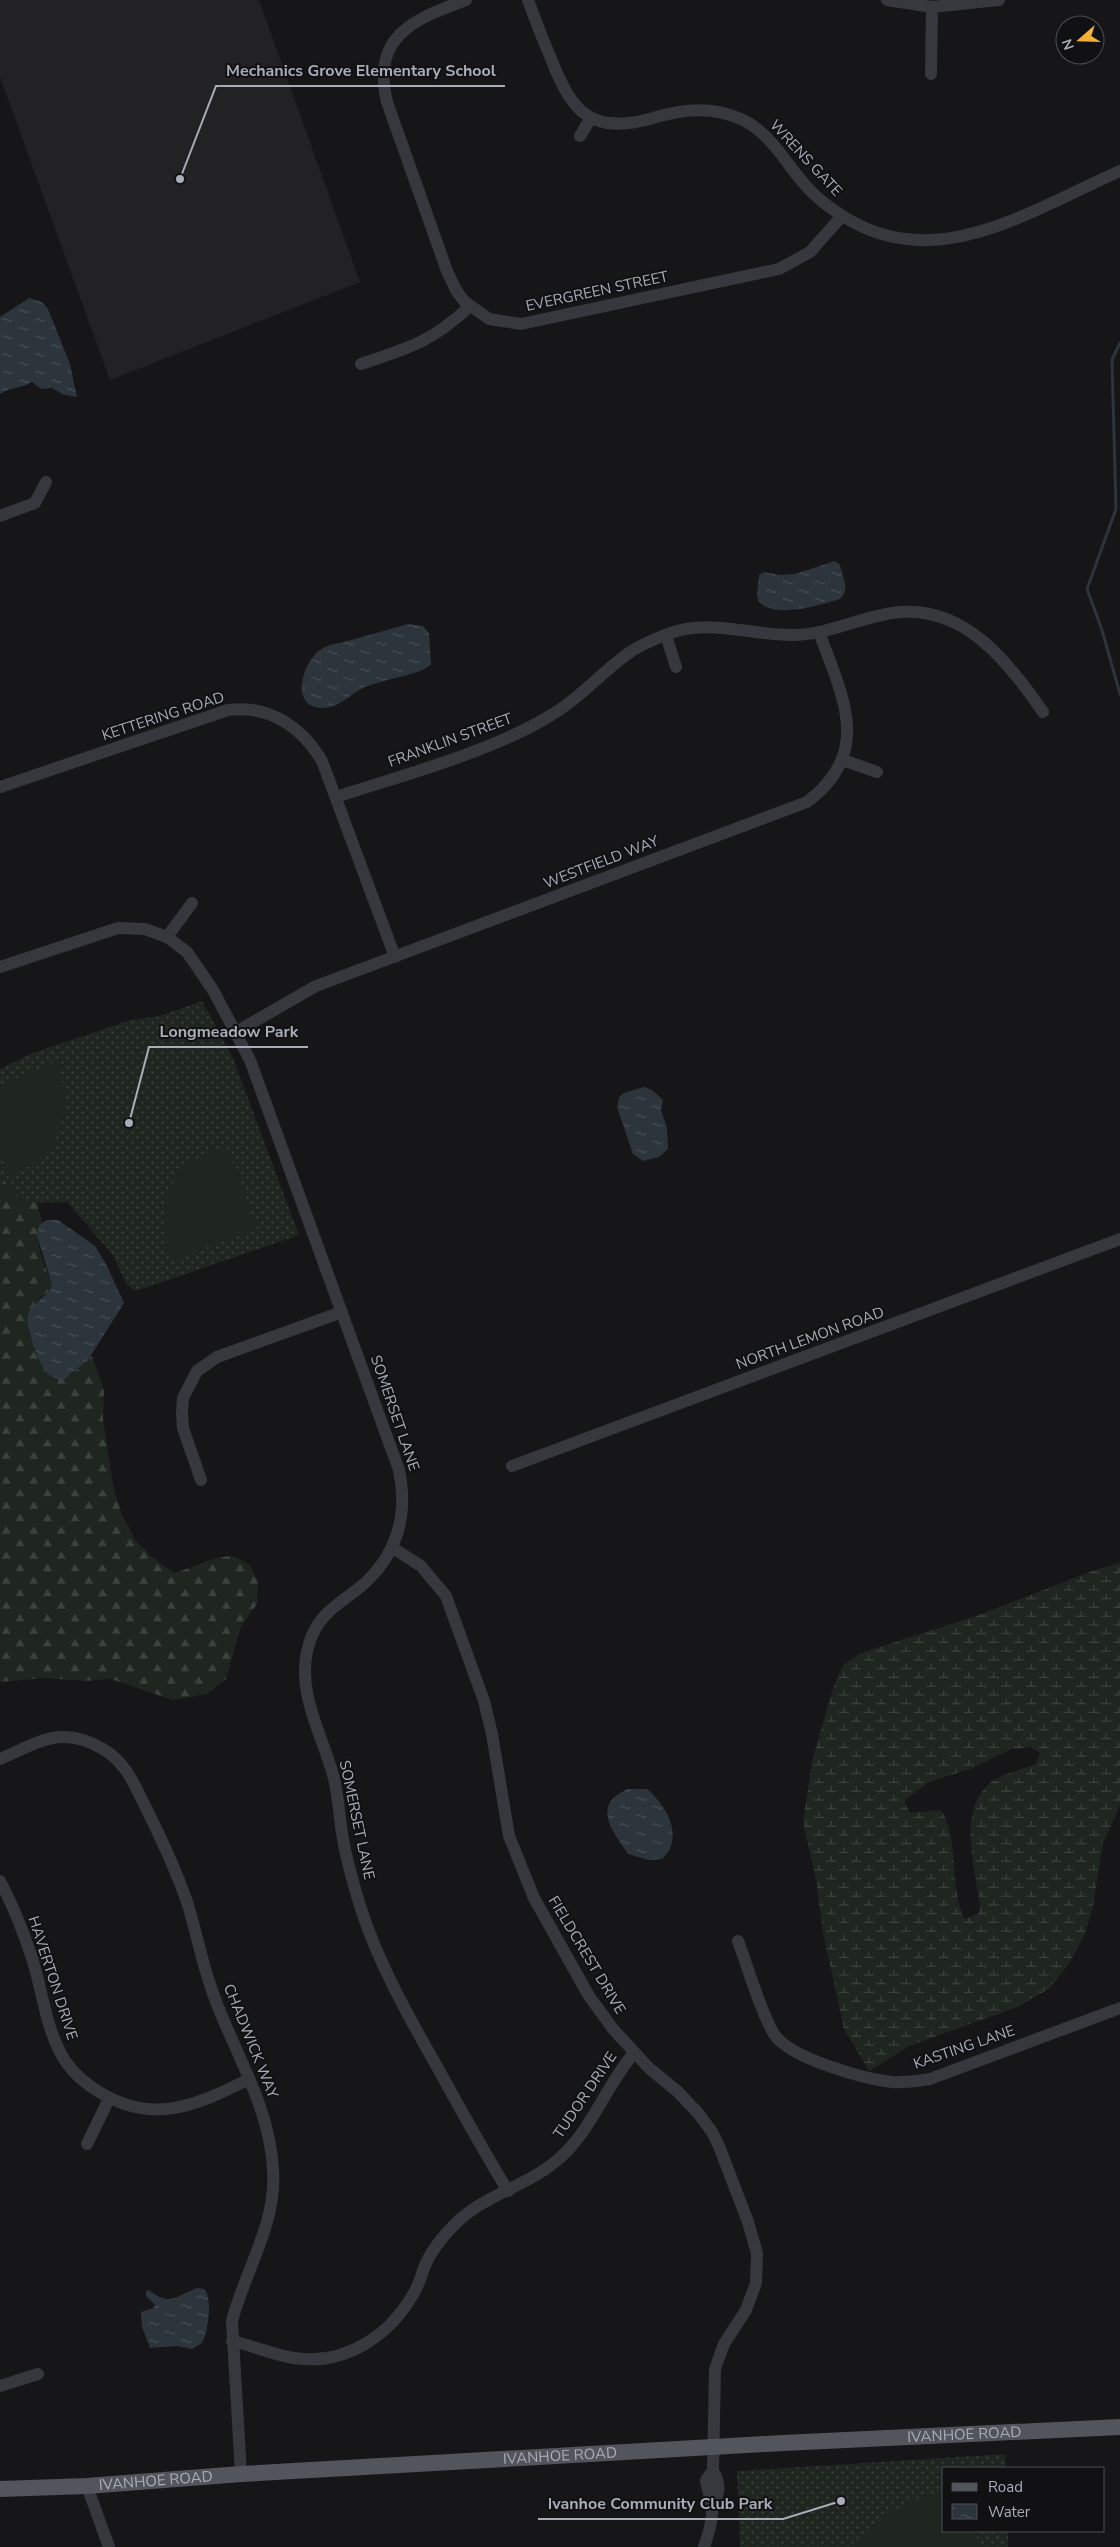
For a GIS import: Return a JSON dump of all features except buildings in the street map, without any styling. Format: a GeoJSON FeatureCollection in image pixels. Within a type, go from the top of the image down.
{"type":"FeatureCollection","features":[{"type":"Feature","properties":{"kind":"main road","name":"IVANHOE ROAD"},"geometry":{"type":"LineString","coordinates":[[0,2489],[87,2486],[241,2474],[1120,2427]]}},
{"type":"Feature","properties":{"kind":"street","name":"EVERGREEN STREET"},"geometry":{"type":"LineString","coordinates":[[466,0],[416,20],[404,29],[394,42],[383,73],[387,102],[447,271],[456,290],[470,306],[489,319],[521,324],[779,269],[810,252],[842,216]]}},
{"type":"Feature","properties":{"kind":"street","name":"WRENS GATE"},"geometry":{"type":"LineString","coordinates":[[528,0],[562,89],[582,114],[617,125],[632,124],[676,111],[698,109],[742,120],[761,132],[775,145],[813,193],[842,216],[863,227],[907,239],[954,240],[984,232],[1120,171]]}},
{"type":"Feature","properties":{"kind":"street"},"geometry":{"type":"LineString","coordinates":[[887,0],[932,7],[999,0]]}},
{"type":"Feature","properties":{"kind":"street"},"geometry":{"type":"LineString","coordinates":[[931,74],[932,7]]}},
{"type":"Feature","properties":{"kind":"street"},"geometry":{"type":"LineString","coordinates":[[580,136],[591,118]]}},
{"type":"Feature","properties":{"kind":"street"},"geometry":{"type":"LineString","coordinates":[[361,364],[420,343],[450,325],[470,306]]}},
{"type":"Feature","properties":{"kind":"street"},"geometry":{"type":"LineString","coordinates":[[0,516],[36,503],[46,482]]}},
{"type":"Feature","properties":{"kind":"street","name":"FRANKLIN STREET"},"geometry":{"type":"LineString","coordinates":[[336,798],[496,743],[531,727],[568,704],[627,653],[666,634],[706,626],[787,634],[819,632],[893,612],[914,612],[939,616],[976,634],[995,650],[1027,687],[1043,712]]}},
{"type":"Feature","properties":{"kind":"street","name":"WESTFIELD WAY"},"geometry":{"type":"LineString","coordinates":[[236,1032],[316,986],[807,802],[821,791],[843,760],[848,732],[846,709],[819,632]]}},
{"type":"Feature","properties":{"kind":"street"},"geometry":{"type":"LineString","coordinates":[[666,634],[676,667]]}},
{"type":"Feature","properties":{"kind":"street","name":"KETTERING ROAD"},"geometry":{"type":"LineString","coordinates":[[0,787],[219,713],[237,709],[265,712],[296,728],[306,738],[322,761],[395,956]]}},
{"type":"Feature","properties":{"kind":"street"},"geometry":{"type":"LineString","coordinates":[[843,760],[877,772]]}},
{"type":"Feature","properties":{"kind":"street"},"geometry":{"type":"LineString","coordinates":[[167,937],[192,903]]}},
{"type":"Feature","properties":{"kind":"street","name":"SOMERSET LANE"},"geometry":{"type":"LineString","coordinates":[[0,967],[118,928],[145,929],[167,937],[187,952],[213,990],[250,1060],[342,1312],[402,1485],[402,1518],[393,1548],[387,1559],[364,1583],[331,1608],[315,1630],[305,1660],[304,1673],[307,1698],[334,1778],[343,1840],[355,1888],[380,1960],[408,2016],[508,2191]]}},
{"type":"Feature","properties":{"kind":"street","name":"NORTH LEMON ROAD"},"geometry":{"type":"LineString","coordinates":[[512,1466],[1120,1240]]}},
{"type":"Feature","properties":{"kind":"street"},"geometry":{"type":"LineString","coordinates":[[201,1480],[183,1428],[182,1413],[183,1398],[197,1371],[217,1357],[342,1312]]}},
{"type":"Feature","properties":{"kind":"street","name":"FIELDCREST DRIVE"},"geometry":{"type":"LineString","coordinates":[[393,1548],[421,1566],[446,1596],[484,1701],[492,1734],[509,1836],[523,1876],[589,1996],[612,2029],[634,2053],[693,2107],[712,2132],[755,2242],[758,2271],[756,2283],[746,2310],[724,2344],[715,2369],[713,2470],[718,2478],[719,2496],[712,2506],[711,2525],[704,2547]]}},
{"type":"Feature","properties":{"kind":"street","name":"CHADWICK WAY"},"geometry":{"type":"LineString","coordinates":[[0,1759],[44,1738],[70,1738],[104,1750],[124,1767],[162,1841],[179,1882],[213,1994],[260,2104],[271,2141],[274,2187],[264,2233],[238,2300],[232,2321],[241,2474]]}},
{"type":"Feature","properties":{"kind":"street","name":"HAVERTON DRIVE"},"geometry":{"type":"LineString","coordinates":[[0,1881],[11,1902],[32,1958],[50,2028],[60,2052],[78,2076],[110,2099],[123,2105],[146,2110],[166,2110],[209,2099],[249,2079]]}},
{"type":"Feature","properties":{"kind":"street","name":"KASTING LANE"},"geometry":{"type":"LineString","coordinates":[[738,1942],[767,2018],[775,2035],[786,2047],[799,2055],[885,2081],[912,2082],[930,2079],[1120,2008]]}},
{"type":"Feature","properties":{"kind":"street","name":"TUDOR DRIVE"},"geometry":{"type":"LineString","coordinates":[[232,2342],[276,2354],[308,2359],[332,2357],[370,2342],[390,2326],[404,2311],[416,2289],[426,2263],[443,2236],[470,2211],[542,2173],[564,2154],[580,2135],[621,2068],[634,2053]]}},
{"type":"Feature","properties":{"kind":"street"},"geometry":{"type":"LineString","coordinates":[[87,2144],[110,2099]]}},
{"type":"Feature","properties":{"kind":"street"},"geometry":{"type":"LineString","coordinates":[[0,2386],[38,2374]]}},
{"type":"Feature","properties":{"kind":"street"},"geometry":{"type":"LineString","coordinates":[[87,2486],[108,2547]]}},
{"type":"Feature","properties":{"kind":"shaded area"},"geometry":{"type":"Polygon","coordinates":[[[0,0],[259,0],[360,282],[110,380],[0,77],[0,0]]]}},
{"type":"Feature","properties":{"kind":"green space"},"geometry":{"type":"Polygon","coordinates":[[[202,1001],[233,1058],[299,1235],[136,1291],[127,1285],[112,1254],[67,1202],[30,1203],[21,1200],[0,1176],[0,1069],[33,1053],[131,1020],[160,1016],[202,1001]]]}},
{"type":"Feature","properties":{"kind":"green space"},"geometry":{"type":"Polygon","coordinates":[[[56,1061],[63,1082],[64,1095],[64,1110],[58,1135],[45,1154],[11,1176],[0,1156],[0,1086],[56,1061]]]}},
{"type":"Feature","properties":{"kind":"green space"},"geometry":{"type":"Polygon","coordinates":[[[226,1145],[257,1228],[171,1261],[167,1249],[164,1222],[168,1194],[173,1182],[191,1162],[226,1145]]]}},
{"type":"Feature","properties":{"kind":"green space"},"geometry":{"type":"Polygon","coordinates":[[[0,1176],[21,1200],[37,1203],[42,1222],[38,1236],[39,1244],[52,1285],[33,1308],[28,1323],[30,1337],[40,1362],[70,1376],[92,1356],[104,1390],[103,1419],[113,1486],[122,1515],[136,1541],[153,1558],[175,1573],[219,1557],[234,1556],[250,1565],[258,1582],[257,1604],[241,1626],[226,1679],[207,1694],[173,1700],[111,1679],[84,1681],[45,1678],[0,1682],[0,1176]]]}},
{"type":"Feature","properties":{"kind":"green space"},"geometry":{"type":"Polygon","coordinates":[[[1120,1563],[1120,1805],[1103,1843],[1093,1906],[1085,1934],[1070,1962],[1050,1988],[1017,2007],[909,2046],[869,2071],[844,2029],[823,1933],[816,1880],[803,1822],[812,1761],[833,1688],[843,1665],[861,1653],[979,1615],[1095,1570],[1120,1563]],[[1031,1747],[1011,1749],[973,1768],[929,1782],[905,1800],[905,1805],[911,1813],[941,1810],[947,1822],[950,1835],[957,1893],[965,1919],[978,1914],[980,1905],[972,1857],[971,1824],[974,1809],[980,1795],[994,1780],[1036,1764],[1040,1753],[1031,1747]]]}},
{"type":"Feature","properties":{"kind":"green space"},"geometry":{"type":"Polygon","coordinates":[[[1005,2454],[1006,2467],[942,2467],[942,2532],[1008,2532],[1008,2547],[740,2547],[737,2471],[1005,2454]]]}},
{"type":"Feature","properties":{"kind":"green space"},"geometry":{"type":"Polygon","coordinates":[[[942,2492],[942,2532],[977,2532],[978,2547],[855,2547],[883,2518],[905,2504],[942,2492]]]}},
{"type":"Feature","properties":{"kind":"water"},"geometry":{"type":"Polygon","coordinates":[[[29,298],[42,302],[48,309],[70,364],[77,397],[64,395],[52,388],[41,389],[32,382],[0,394],[0,317],[29,298]]]}},
{"type":"Feature","properties":{"kind":"water"},"geometry":{"type":"Polygon","coordinates":[[[835,561],[840,565],[845,583],[845,591],[840,599],[810,607],[787,610],[776,610],[759,602],[757,595],[759,575],[763,572],[780,575],[795,574],[835,561]]]}},
{"type":"Feature","properties":{"kind":"water"},"geometry":{"type":"Polygon","coordinates":[[[408,624],[423,626],[429,633],[431,665],[414,673],[364,687],[342,702],[327,708],[311,706],[305,700],[302,682],[305,672],[316,654],[323,648],[408,624]]]}},
{"type":"Feature","properties":{"kind":"water"},"geometry":{"type":"Polygon","coordinates":[[[644,1087],[652,1090],[663,1100],[661,1110],[667,1128],[668,1149],[659,1157],[643,1161],[633,1154],[617,1107],[619,1097],[624,1093],[644,1087]]]}},
{"type":"Feature","properties":{"kind":"water"},"geometry":{"type":"Polygon","coordinates":[[[47,1220],[58,1220],[95,1246],[107,1266],[124,1303],[88,1360],[62,1381],[48,1374],[44,1369],[34,1346],[28,1321],[30,1310],[47,1293],[52,1285],[37,1235],[39,1226],[47,1220]]]}},
{"type":"Feature","properties":{"kind":"water"},"geometry":{"type":"Polygon","coordinates":[[[627,1789],[647,1789],[667,1813],[673,1832],[672,1842],[669,1851],[662,1859],[649,1860],[628,1854],[612,1829],[607,1815],[608,1808],[614,1797],[627,1789]]]}},
{"type":"Feature","properties":{"kind":"water"},"geometry":{"type":"Polygon","coordinates":[[[197,2288],[204,2289],[207,2293],[209,2307],[208,2324],[202,2343],[192,2349],[177,2346],[150,2348],[142,2327],[141,2312],[153,2308],[155,2305],[146,2296],[146,2291],[149,2290],[162,2298],[168,2299],[178,2297],[197,2288]]]}},
{"type":"Feature","properties":{"kind":"waterway"},"geometry":{"type":"LineString","coordinates":[[1120,343],[1112,360],[1116,509],[1087,589],[1102,630],[1120,694]]}},
{"type":"Feature","properties":{"kind":"place","name":"Mechanics Grove Elementary School"},"geometry":{"type":"Point","coordinates":[180,179]}},
{"type":"Feature","properties":{"kind":"place","name":"Longmeadow Park"},"geometry":{"type":"Point","coordinates":[129,1123]}},
{"type":"Feature","properties":{"kind":"place","name":"Ivanhoe Community Club Park"},"geometry":{"type":"Point","coordinates":[841,2501]}}]}
